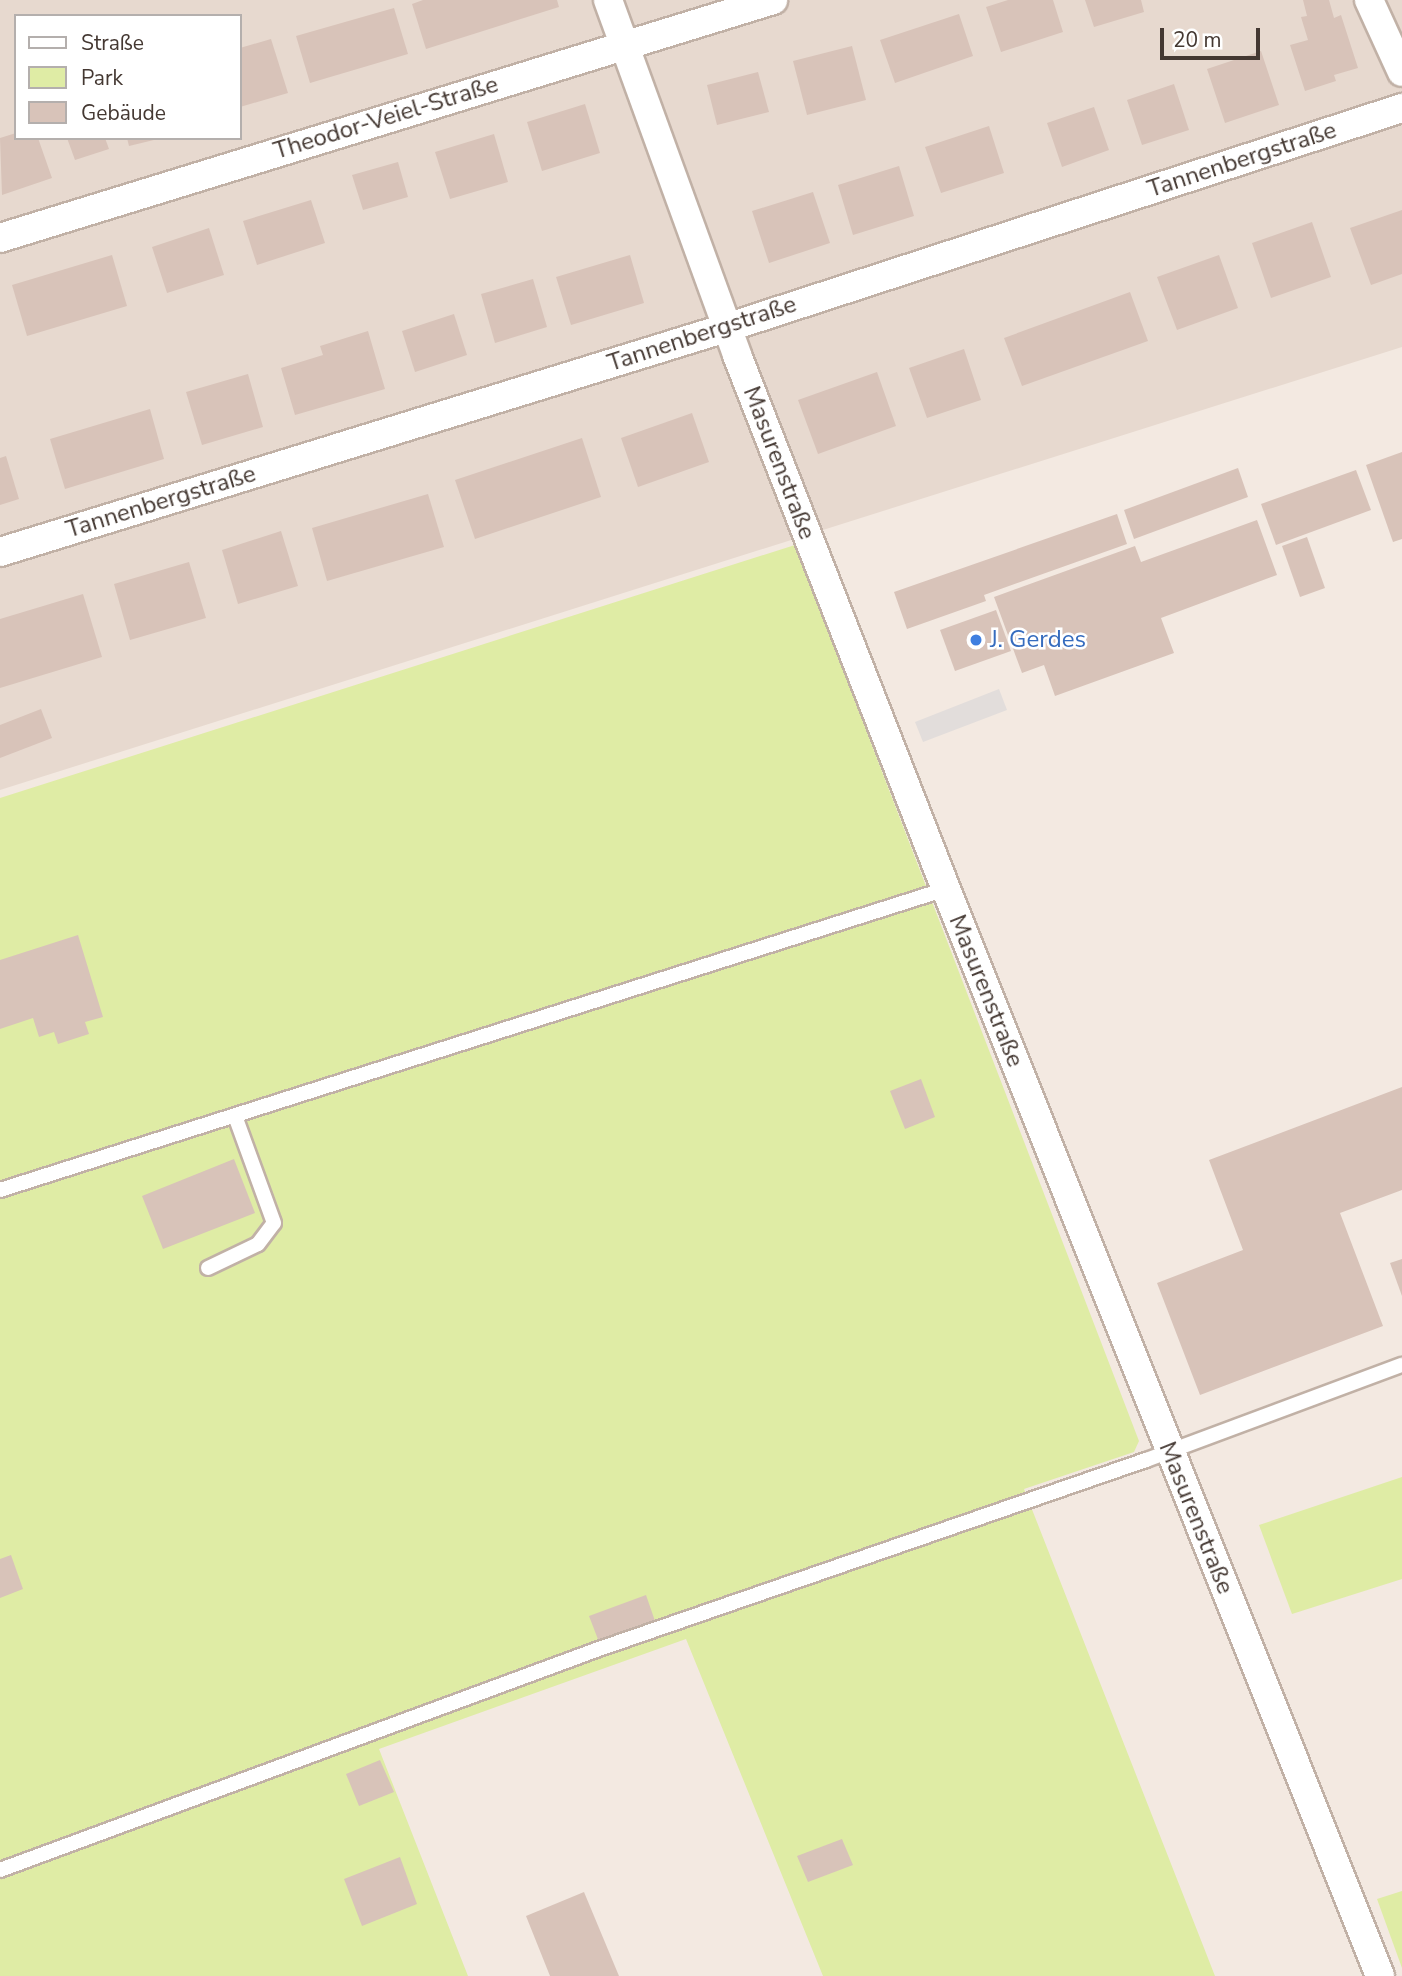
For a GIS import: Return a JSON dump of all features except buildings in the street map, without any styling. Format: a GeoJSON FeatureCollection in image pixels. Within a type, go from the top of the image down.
{"type":"FeatureCollection","features":[{"type":"Feature","properties":{"kind":"street","name":"Masurenstraße"},"geometry":{"type":"LineString","coordinates":[[608,0],[726,328],[1169,1451],[1380,1976]]}},
{"type":"Feature","properties":{"kind":"street","name":"Theodor-Veiel-Straße"},"geometry":{"type":"LineString","coordinates":[[0,238],[772,0]]}},
{"type":"Feature","properties":{"kind":"street"},"geometry":{"type":"LineString","coordinates":[[1369,0],[1402,72]]}},
{"type":"Feature","properties":{"kind":"street","name":"Tannenbergstraße"},"geometry":{"type":"LineString","coordinates":[[0,552],[726,328],[1402,108]]}},
{"type":"Feature","properties":{"kind":"lane"},"geometry":{"type":"LineString","coordinates":[[0,1190],[946,889]]}},
{"type":"Feature","properties":{"kind":"lane"},"geometry":{"type":"LineString","coordinates":[[208,1268],[258,1244],[274,1223],[235,1116]]}},
{"type":"Feature","properties":{"kind":"lane"},"geometry":{"type":"LineString","coordinates":[[0,1870],[596,1650],[1169,1451],[1402,1365]]}},
{"type":"Feature","properties":{"kind":"shaded area"},"geometry":{"type":"Polygon","coordinates":[[[0,0],[1402,0],[1402,347],[0,790],[0,0]]]}},
{"type":"Feature","properties":{"kind":"shaded area"},"geometry":{"type":"Polygon","coordinates":[[[999,689],[1007,710],[923,742],[915,722],[999,689]]]}},
{"type":"Feature","properties":{"kind":"green space"},"geometry":{"type":"Polygon","coordinates":[[[795,545],[1139,1441],[1134,1452],[1024,1489],[1215,1976],[823,1976],[686,1639],[379,1749],[468,1976],[0,1976],[0,798],[795,545]]]}},
{"type":"Feature","properties":{"kind":"green space"},"geometry":{"type":"Polygon","coordinates":[[[1402,1477],[1402,1579],[1292,1614],[1259,1525],[1402,1477]]]}},
{"type":"Feature","properties":{"kind":"green space"},"geometry":{"type":"Polygon","coordinates":[[[1402,1891],[1402,1968],[1377,1899],[1402,1891]]]}},
{"type":"Feature","properties":{"kind":"place","name":"J. Gerdes"},"geometry":{"type":"Point","coordinates":[976,640]}}]}
